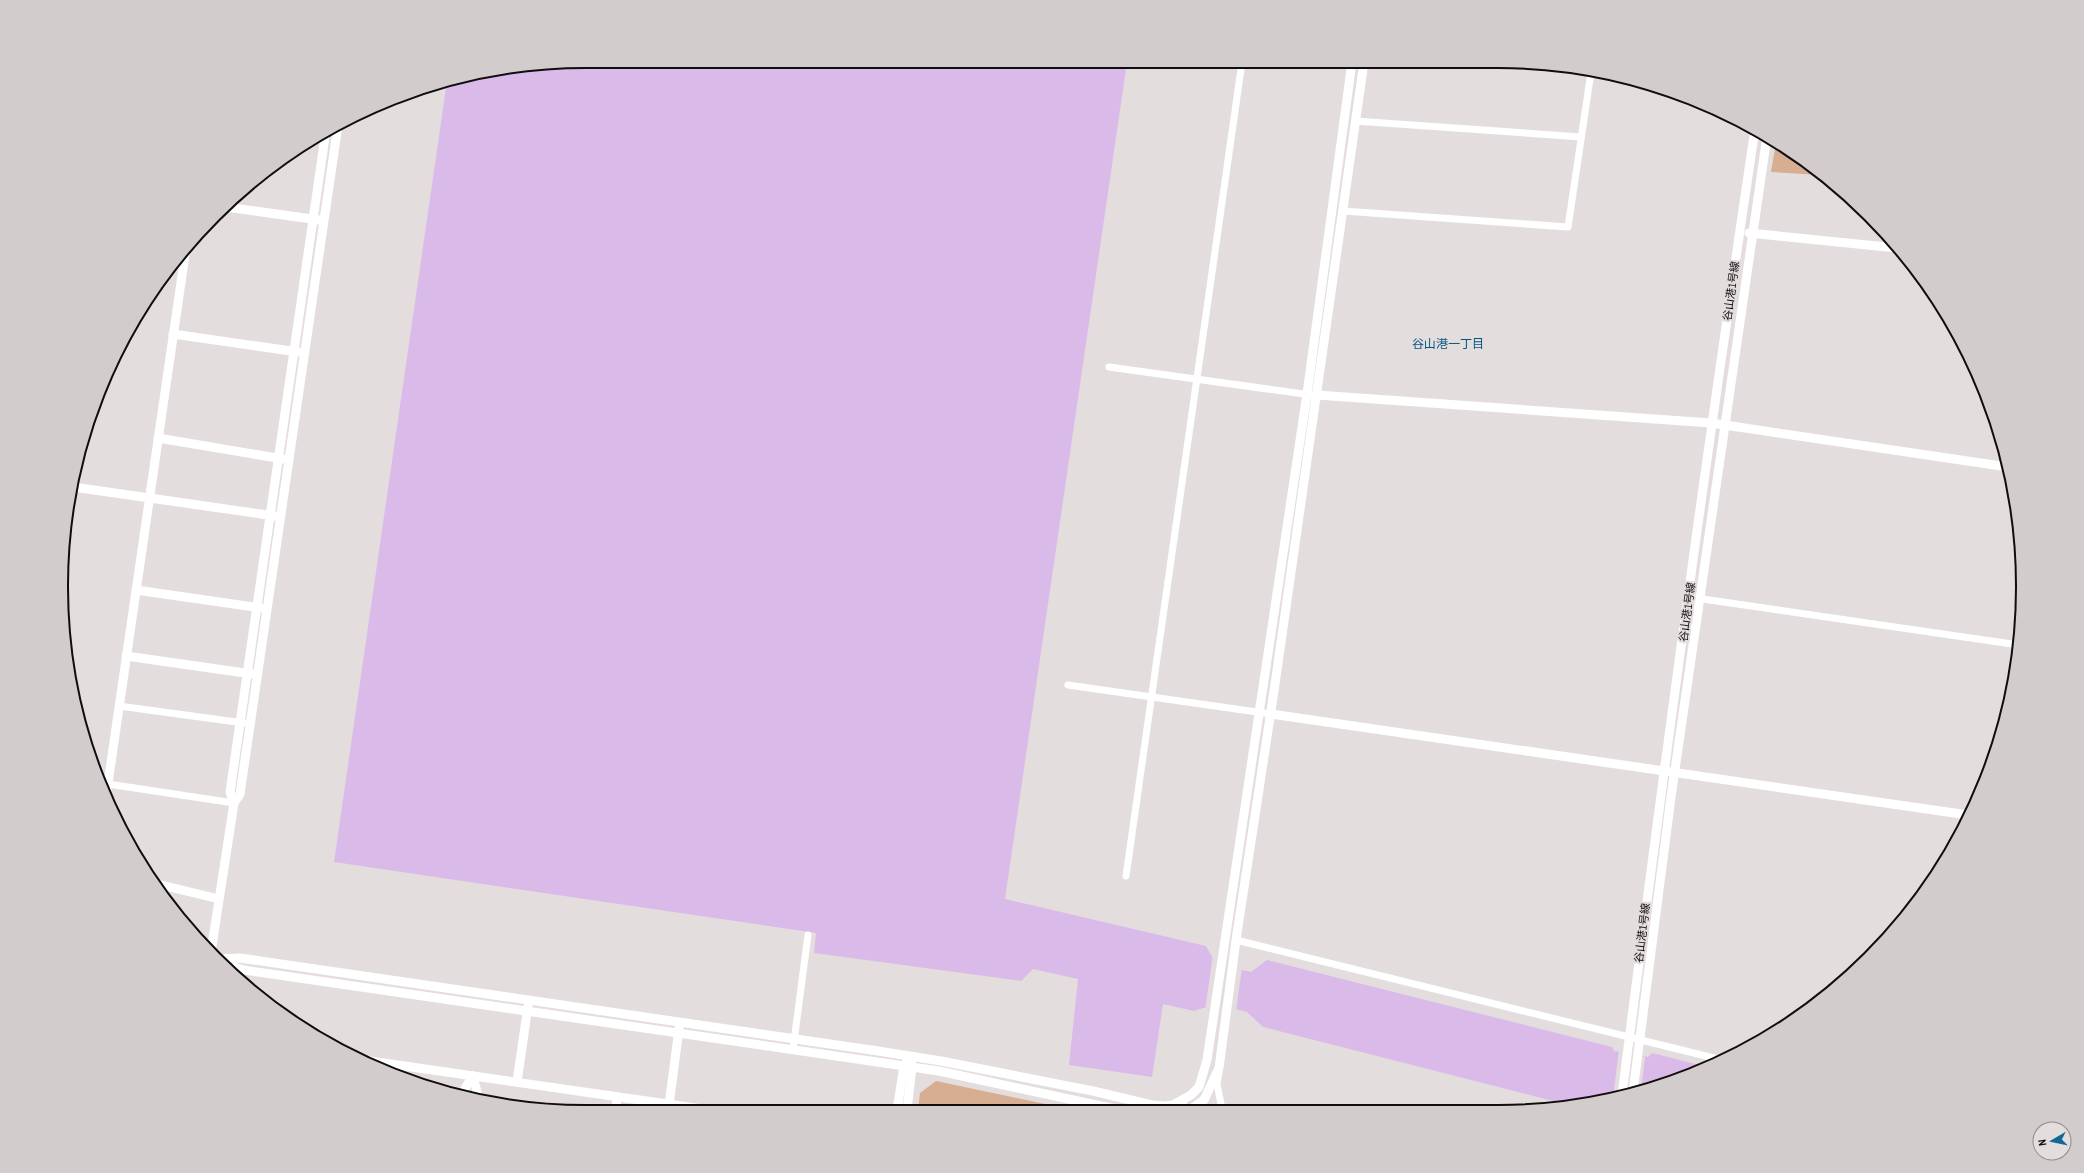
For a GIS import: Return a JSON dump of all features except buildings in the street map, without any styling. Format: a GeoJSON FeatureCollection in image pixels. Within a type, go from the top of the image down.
{"type":"FeatureCollection","features":[{"type":"Feature","properties":{"kind":"street"},"geometry":{"type":"LineString","coordinates":[[1126,876],[1241,68]]}},
{"type":"Feature","properties":{"kind":"street"},"geometry":{"type":"LineString","coordinates":[[1173,1105],[1184,1105],[1199,1087],[1204,1077],[1307,394],[1351,68]]}},
{"type":"Feature","properties":{"kind":"street"},"geometry":{"type":"LineString","coordinates":[[1221,1105],[1217,1084],[1225,1018],[1271,714],[1363,68]]}},
{"type":"Feature","properties":{"kind":"street"},"geometry":{"type":"LineString","coordinates":[[1343,211],[1568,227],[1590,76]]}},
{"type":"Feature","properties":{"kind":"street"},"geometry":{"type":"LineString","coordinates":[[1355,121],[1581,137]]}},
{"type":"Feature","properties":{"kind":"street"},"geometry":{"type":"LineString","coordinates":[[212,944],[234,803],[240,794],[251,724],[337,132]]}},
{"type":"Feature","properties":{"kind":"street","name":"谷山港1号線"},"geometry":{"type":"LineString","coordinates":[[1623,1089],[1663,771],[1689,597],[1711,423],[1754,135]]}},
{"type":"Feature","properties":{"kind":"street"},"geometry":{"type":"LineString","coordinates":[[234,803],[230,792],[325,138]]}},
{"type":"Feature","properties":{"kind":"street","name":"谷山港1号線"},"geometry":{"type":"LineString","coordinates":[[1634,1086],[1674,772],[1766,143]]}},
{"type":"Feature","properties":{"kind":"street"},"geometry":{"type":"LineString","coordinates":[[233,208],[324,221]]}},
{"type":"Feature","properties":{"kind":"street"},"geometry":{"type":"LineString","coordinates":[[1740,232],[1889,247]]}},
{"type":"Feature","properties":{"kind":"street"},"geometry":{"type":"LineString","coordinates":[[184,260],[108,784],[234,803]]}},
{"type":"Feature","properties":{"kind":"street"},"geometry":{"type":"LineString","coordinates":[[173,334],[305,353]]}},
{"type":"Feature","properties":{"kind":"street"},"geometry":{"type":"LineString","coordinates":[[1109,367],[1196,381],[1317,396],[1711,423],[2001,466]]}},
{"type":"Feature","properties":{"kind":"street"},"geometry":{"type":"LineString","coordinates":[[158,438],[289,460]]}},
{"type":"Feature","properties":{"kind":"street"},"geometry":{"type":"LineString","coordinates":[[78,488],[281,517]]}},
{"type":"Feature","properties":{"kind":"street"},"geometry":{"type":"LineString","coordinates":[[136,590],[268,609]]}},
{"type":"Feature","properties":{"kind":"street"},"geometry":{"type":"LineString","coordinates":[[1689,597],[2013,645]]}},
{"type":"Feature","properties":{"kind":"street"},"geometry":{"type":"LineString","coordinates":[[126,656],[258,674]]}},
{"type":"Feature","properties":{"kind":"street"},"geometry":{"type":"LineString","coordinates":[[1068,685],[1964,814]]}},
{"type":"Feature","properties":{"kind":"street"},"geometry":{"type":"LineString","coordinates":[[119,706],[251,724]]}},
{"type":"Feature","properties":{"kind":"street"},"geometry":{"type":"LineString","coordinates":[[163,885],[219,899]]}},
{"type":"Feature","properties":{"kind":"street"},"geometry":{"type":"LineString","coordinates":[[793,1049],[808,935]]}},
{"type":"Feature","properties":{"kind":"street"},"geometry":{"type":"LineString","coordinates":[[1236,940],[1714,1058]]}},
{"type":"Feature","properties":{"kind":"street"},"geometry":{"type":"LineString","coordinates":[[226,959],[240,958],[941,1061],[1093,1091],[1148,1105]]}},
{"type":"Feature","properties":{"kind":"street"},"geometry":{"type":"LineString","coordinates":[[236,968],[244,970],[678,1034],[793,1049],[939,1071],[1096,1105]]}},
{"type":"Feature","properties":{"kind":"street"},"geometry":{"type":"LineString","coordinates":[[517,1082],[528,1000]]}},
{"type":"Feature","properties":{"kind":"street"},"geometry":{"type":"LineString","coordinates":[[669,1104],[680,1022]]}},
{"type":"Feature","properties":{"kind":"street"},"geometry":{"type":"LineString","coordinates":[[898,1105],[910,1057]]}},
{"type":"Feature","properties":{"kind":"street"},"geometry":{"type":"LineString","coordinates":[[380,1062],[676,1105]]}},
{"type":"Feature","properties":{"kind":"street"},"geometry":{"type":"LineString","coordinates":[[907,1105],[908,1067]]}},
{"type":"Feature","properties":{"kind":"street"},"geometry":{"type":"LineString","coordinates":[[1197,1105],[1204,1100],[1219,1068]]}},
{"type":"Feature","properties":{"kind":"street"},"geometry":{"type":"LineString","coordinates":[[464,1090],[473,1076]]}},
{"type":"Feature","properties":{"kind":"street"},"geometry":{"type":"LineString","coordinates":[[473,1076],[477,1093]]}},
{"type":"Feature","properties":{"kind":"street"},"geometry":{"type":"LineString","coordinates":[[616,1105],[617,1097]]}},
{"type":"Feature","properties":{"kind":"shaded area"},"geometry":{"type":"Polygon","coordinates":[[[586,68],[1126,68],[1005,899],[1206,946],[1216,964],[1251,972],[1267,960],[1612,1047],[1614,1051],[1648,1057],[1652,1053],[1699,1065],[1632,1087],[1599,1095],[1556,1102],[1263,1027],[1247,1012],[1216,1004],[1194,1011],[1163,1004],[1152,1077],[1069,1065],[1078,979],[1033,969],[1021,981],[814,953],[816,933],[334,862],[446,88],[485,78],[519,72],[586,68]]]}},
{"type":"Feature","properties":{"kind":"shaded area"},"geometry":{"type":"Polygon","coordinates":[[[1775,148],[1812,175],[1771,172],[1775,148]]]}},
{"type":"Feature","properties":{"kind":"shaded area"},"geometry":{"type":"Polygon","coordinates":[[[936,1081],[1050,1105],[919,1105],[920,1093],[936,1081]]]}},
{"type":"Feature","properties":{"kind":"pier"},"geometry":{"type":"Polygon","coordinates":[[[1213,954],[1217,962],[1242,968],[1236,1011],[1216,1006],[1205,1010],[1213,954]]]}},
{"type":"Feature","properties":{"kind":"pier"},"geometry":{"type":"Polygon","coordinates":[[[1619,1050],[1645,1057],[1642,1084],[1614,1091],[1619,1050]]]}},
{"type":"Feature","properties":{"kind":"district","name":"谷山港一丁目"},"geometry":{"type":"Point","coordinates":[1448,344]}}]}
